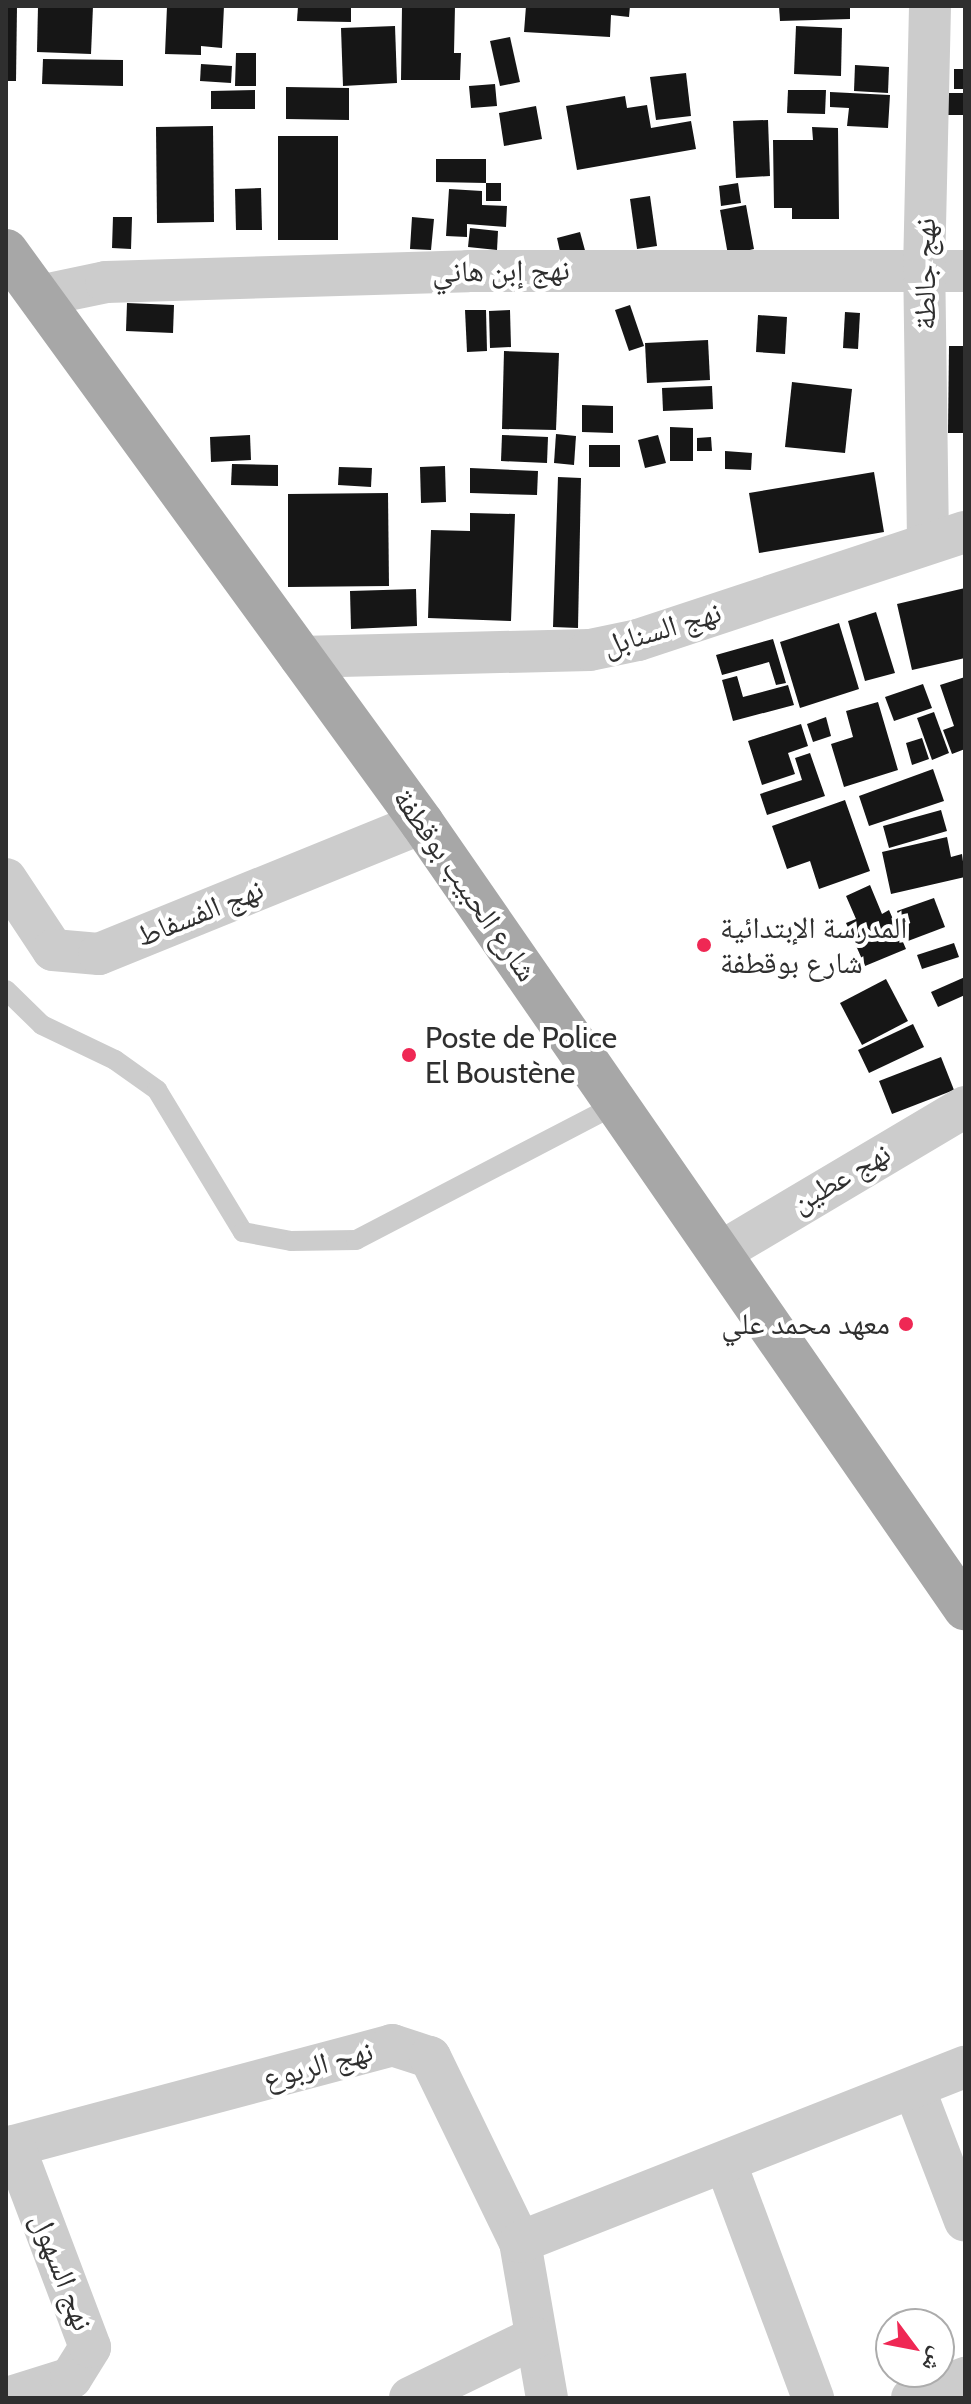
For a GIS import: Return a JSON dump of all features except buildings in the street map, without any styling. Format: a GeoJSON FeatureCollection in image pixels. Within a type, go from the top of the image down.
{"type":"FeatureCollection","features":[{"type":"Feature","properties":{"kind":"main road","name":"شارع الحبيب بوقطفة"},"geometry":{"type":"LineString","coordinates":[[6,251],[422,823],[965,1608]]}},
{"type":"Feature","properties":{"kind":"street","name":"نهج جالطة"},"geometry":{"type":"LineString","coordinates":[[930,6],[924,271],[946,537]]}},
{"type":"Feature","properties":{"kind":"street","name":"نهج إبن هاني"},"geometry":{"type":"LineString","coordinates":[[39,296],[106,282],[453,271],[965,271]]}},
{"type":"Feature","properties":{"kind":"street","name":"نهج السنابل"},"geometry":{"type":"LineString","coordinates":[[300,657],[590,650],[638,640],[946,537]]}},
{"type":"Feature","properties":{"kind":"street","name":"نهج الفسفاط"},"geometry":{"type":"LineString","coordinates":[[6,879],[53,950],[99,954],[422,823]]}},
{"type":"Feature","properties":{"kind":"street","name":"نهج عطين"},"geometry":{"type":"LineString","coordinates":[[719,1253],[965,1107]]}},
{"type":"Feature","properties":{"kind":"street","name":"نهج الربوع"},"geometry":{"type":"LineString","coordinates":[[10,2147],[392,2045],[430,2057],[520,2242],[534,2338],[547,2398]]}},
{"type":"Feature","properties":{"kind":"street"},"geometry":{"type":"LineString","coordinates":[[520,2242],[726,2164],[965,2067]]}},
{"type":"Feature","properties":{"kind":"street"},"geometry":{"type":"LineString","coordinates":[[914,2088],[965,2221]]}},
{"type":"Feature","properties":{"kind":"street","name":"نهج السهول"},"geometry":{"type":"LineString","coordinates":[[7,2398],[71,2378],[90,2347],[10,2147]]}},
{"type":"Feature","properties":{"kind":"street"},"geometry":{"type":"LineString","coordinates":[[726,2164],[813,2398]]}},
{"type":"Feature","properties":{"kind":"street"},"geometry":{"type":"LineString","coordinates":[[410,2398],[534,2338]]}},
{"type":"Feature","properties":{"kind":"street"},"geometry":{"type":"LineString","coordinates":[[912,2398],[965,2378]]}},
{"type":"Feature","properties":{"kind":"lane"},"geometry":{"type":"LineString","coordinates":[[6,990],[42,1025],[115,1060],[157,1090],[243,1232],[279,1239],[356,1240],[617,1104]]}},
{"type":"Feature","properties":{"kind":"place","name":"المدرسة الإبتدائية شارع بوقطفة"},"geometry":{"type":"Point","coordinates":[704,945]}},
{"type":"Feature","properties":{"kind":"place","name":"Poste de Police El Boustène"},"geometry":{"type":"Point","coordinates":[409,1055]}},
{"type":"Feature","properties":{"kind":"place","name":"معهد محمد علي"},"geometry":{"type":"Point","coordinates":[906,1324]}}]}
